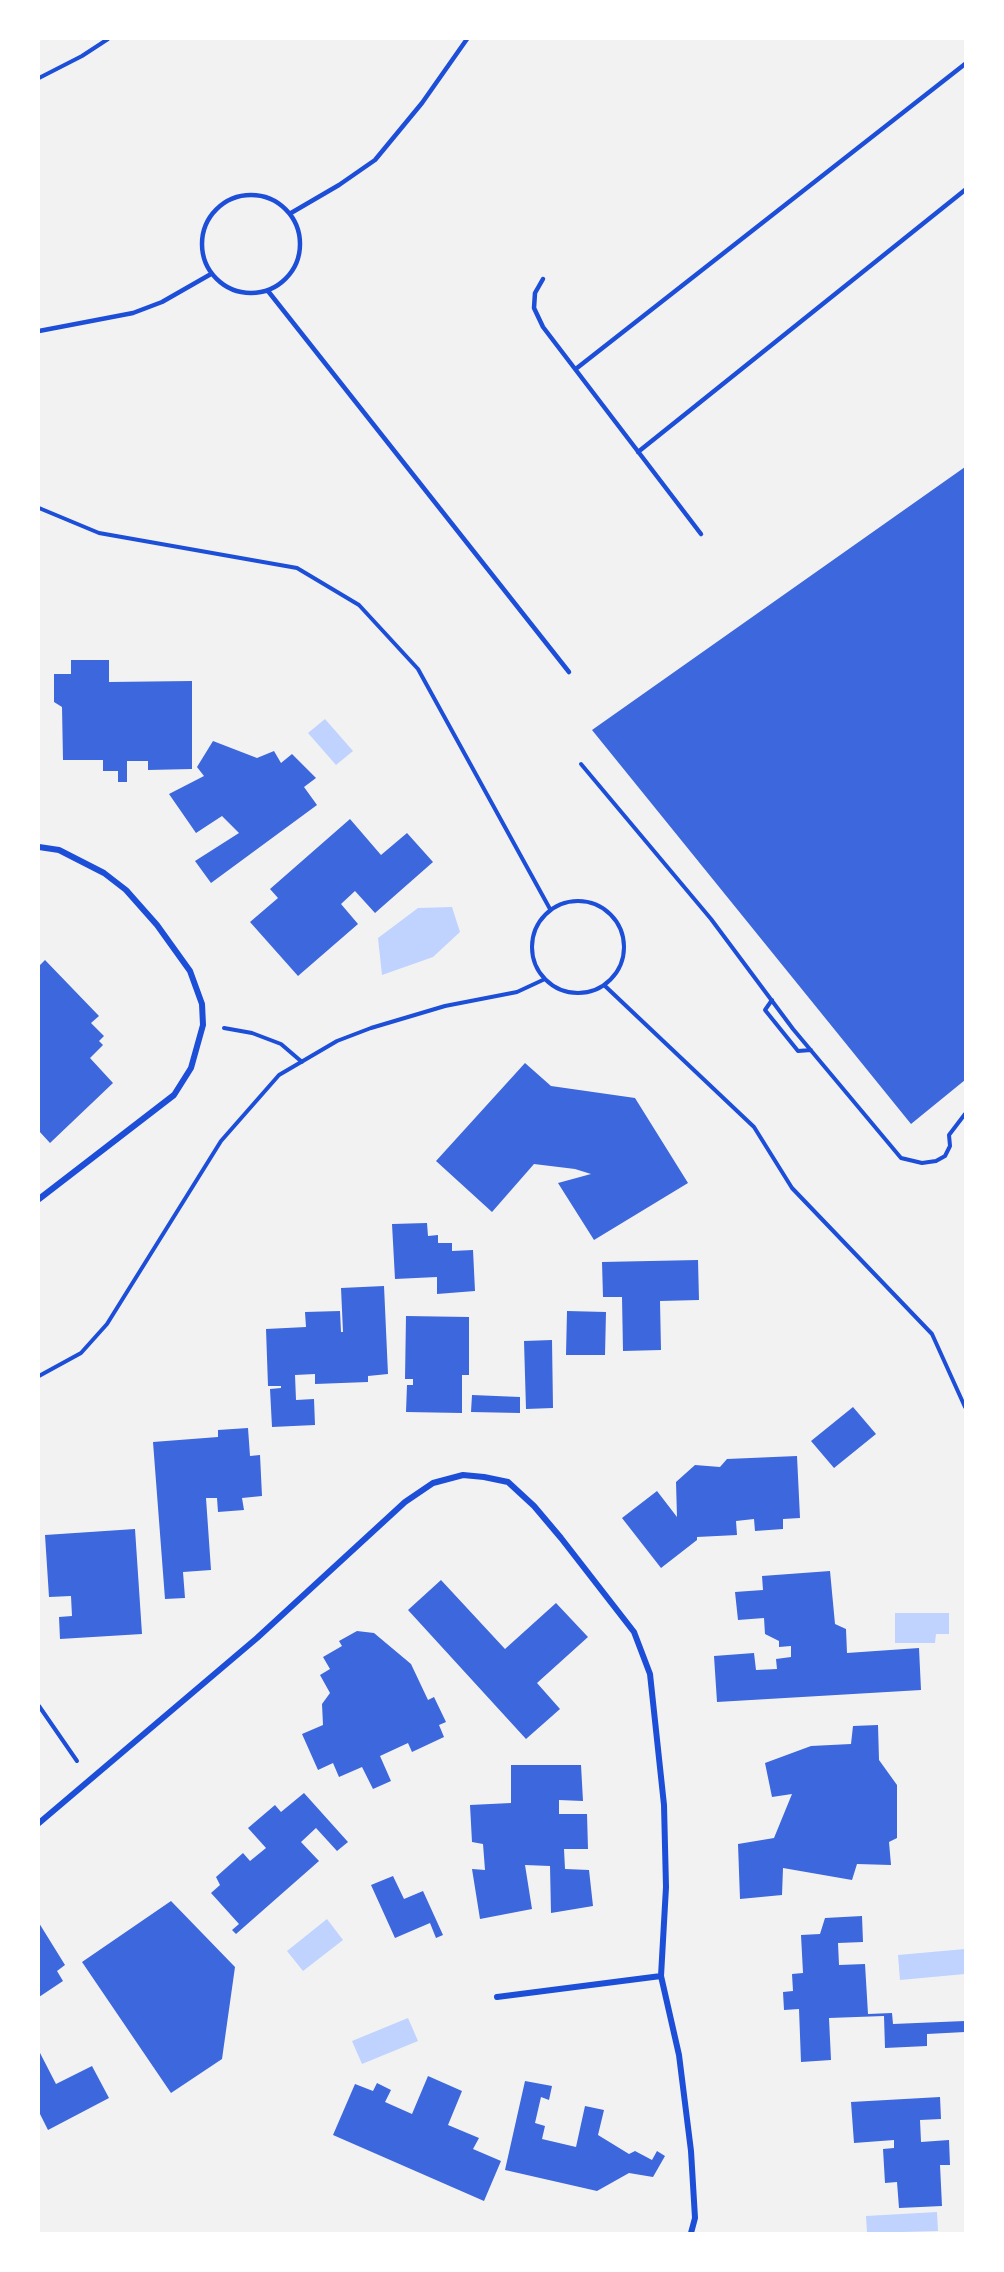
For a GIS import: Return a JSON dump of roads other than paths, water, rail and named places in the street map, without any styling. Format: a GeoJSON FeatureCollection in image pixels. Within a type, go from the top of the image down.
{"type":"FeatureCollection","features":[{"type":"Feature","properties":{"kind":"street"},"geometry":{"type":"LineString","coordinates":[[39,847],[59,850],[104,873],[126,890],[157,926],[190,971],[202,1004],[203,1025],[191,1068],[174,1095],[39,1199]]}},
{"type":"Feature","properties":{"kind":"street"},"geometry":{"type":"LineString","coordinates":[[39,1823],[257,1638],[405,1502],[433,1483],[463,1475],[508,1482],[534,1506],[561,1538],[634,1632],[650,1674],[664,1816],[666,1887],[661,1976],[678,2055],[691,2151],[695,2218],[691,2233]]}},
{"type":"Feature","properties":{"kind":"street"},"geometry":{"type":"LineString","coordinates":[[497,1997],[661,1976]]}},
{"type":"Feature","properties":{"kind":"lane"},"geometry":{"type":"LineString","coordinates":[[291,213],[339,185],[375,160],[422,103],[467,39]]}},
{"type":"Feature","properties":{"kind":"lane"},"geometry":{"type":"LineString","coordinates":[[577,369],[965,64]]}},
{"type":"Feature","properties":{"kind":"lane"},"geometry":{"type":"LineString","coordinates":[[638,452],[965,190]]}},
{"type":"Feature","properties":{"kind":"lane"},"geometry":{"type":"LineString","coordinates":[[250,194],[265,196],[280,202],[291,213],[300,235],[299,258],[292,272],[281,283],[268,291],[237,292],[222,285],[211,274],[204,260],[201,244],[203,229],[210,215],[221,204],[235,197],[250,194]]}},
{"type":"Feature","properties":{"kind":"lane"},"geometry":{"type":"LineString","coordinates":[[39,331],[133,313],[162,302],[211,274]]}},
{"type":"Feature","properties":{"kind":"lane"},"geometry":{"type":"LineString","coordinates":[[543,279],[536,293],[534,308],[543,327],[701,534]]}},
{"type":"Feature","properties":{"kind":"lane"},"geometry":{"type":"LineString","coordinates":[[268,291],[569,672]]}},
{"type":"Feature","properties":{"kind":"water"},"geometry":{"type":"Polygon","coordinates":[[[325,719],[353,751],[336,765],[308,733],[325,719]]]}},
{"type":"Feature","properties":{"kind":"water"},"geometry":{"type":"Polygon","coordinates":[[[452,907],[460,932],[433,957],[382,975],[378,938],[418,908],[452,907]]]}},
{"type":"Feature","properties":{"kind":"water"},"geometry":{"type":"Polygon","coordinates":[[[895,1613],[949,1613],[949,1634],[936,1634],[935,1643],[895,1643],[895,1613]]]}},
{"type":"Feature","properties":{"kind":"water"},"geometry":{"type":"Polygon","coordinates":[[[327,1919],[343,1940],[303,1971],[287,1951],[327,1919]]]}},
{"type":"Feature","properties":{"kind":"water"},"geometry":{"type":"Polygon","coordinates":[[[965,1949],[965,1974],[900,1980],[898,1955],[965,1949]]]}},
{"type":"Feature","properties":{"kind":"water"},"geometry":{"type":"Polygon","coordinates":[[[408,2018],[418,2041],[362,2064],[352,2041],[408,2018]]]}},
{"type":"Feature","properties":{"kind":"water"},"geometry":{"type":"Polygon","coordinates":[[[937,2212],[938,2231],[867,2233],[866,2216],[937,2212]]]}}]}
